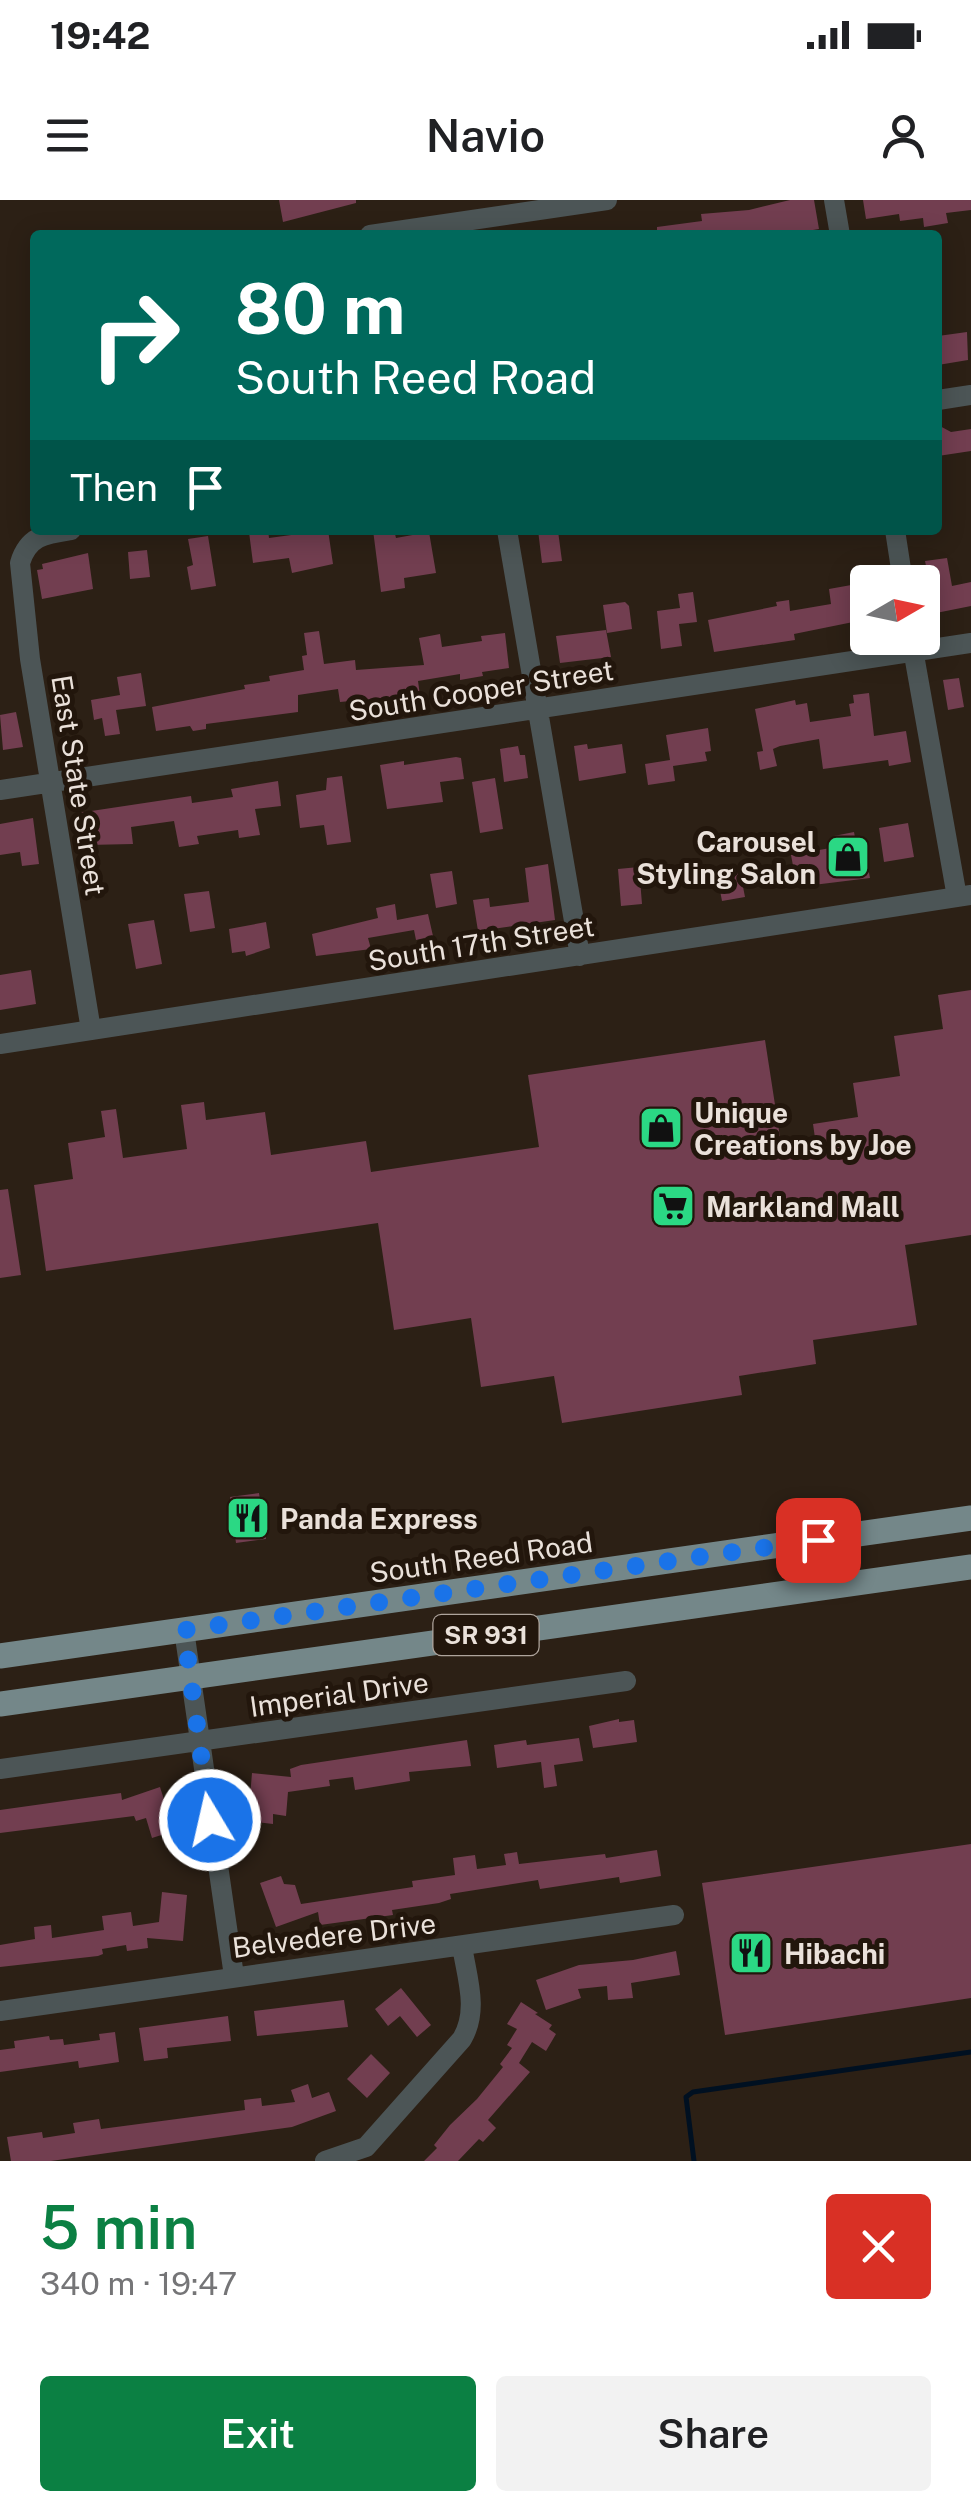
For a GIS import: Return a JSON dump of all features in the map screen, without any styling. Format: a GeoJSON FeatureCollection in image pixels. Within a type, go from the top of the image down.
{"type":"FeatureCollection","features":[{"type":"Feature","properties":{"kind":"main road","name":"South Reed Road"},"geometry":{"type":"LineString","coordinates":[[0,1656],[971,1518]]}},
{"type":"Feature","properties":{"kind":"main road","name":"SR 931"},"geometry":{"type":"LineString","coordinates":[[0,1704],[971,1566]]}},
{"type":"Feature","properties":{"kind":"street"},"geometry":{"type":"LineString","coordinates":[[450,200],[455,229],[607,200]]}},
{"type":"Feature","properties":{"kind":"street"},"geometry":{"type":"LineString","coordinates":[[834,200],[839,230]]}},
{"type":"Feature","properties":{"kind":"street"},"geometry":{"type":"LineString","coordinates":[[942,399],[971,394]]}},
{"type":"Feature","properties":{"kind":"street","name":"East State Street"},"geometry":{"type":"LineString","coordinates":[[50,535],[34,539],[24,548],[20,563],[28,640],[90,1030]]}},
{"type":"Feature","properties":{"kind":"street"},"geometry":{"type":"LineString","coordinates":[[508,535],[580,956]]}},
{"type":"Feature","properties":{"kind":"street"},"geometry":{"type":"LineString","coordinates":[[896,535],[900,565]]}},
{"type":"Feature","properties":{"kind":"street","name":"South Cooper Street"},"geometry":{"type":"LineString","coordinates":[[940,645],[971,644]]}},
{"type":"Feature","properties":{"kind":"street","name":"South Cooper Street"},"geometry":{"type":"LineString","coordinates":[[0,790],[539,709],[854,655]]}},
{"type":"Feature","properties":{"kind":"street"},"geometry":{"type":"LineString","coordinates":[[914,655],[964,896]]}},
{"type":"Feature","properties":{"kind":"street","name":"South 17th Street"},"geometry":{"type":"LineString","coordinates":[[0,1044],[964,896]]}},
{"type":"Feature","properties":{"kind":"street"},"geometry":{"type":"LineString","coordinates":[[184,1630],[234,1976]]}},
{"type":"Feature","properties":{"kind":"street","name":"Imperial Drive"},"geometry":{"type":"LineString","coordinates":[[0,1769],[626,1681]]}},
{"type":"Feature","properties":{"kind":"street","name":"Belvedere Drive"},"geometry":{"type":"LineString","coordinates":[[0,2011],[674,1914]]}},
{"type":"Feature","properties":{"kind":"street"},"geometry":{"type":"LineString","coordinates":[[325,2161],[366,2147],[462,2040],[472,2008],[462,1946]]}},
{"type":"Feature","properties":{"kind":"building"},"geometry":{"type":"Polygon","coordinates":[[[279,200],[356,200],[356,203],[283,222],[279,200]]]}},
{"type":"Feature","properties":{"kind":"building"},"geometry":{"type":"Polygon","coordinates":[[[790,200],[814,200],[819,229],[657,230],[702,221],[701,214],[749,210],[790,200]]]}},
{"type":"Feature","properties":{"kind":"building"},"geometry":{"type":"Polygon","coordinates":[[[863,200],[971,200],[971,210],[946,213],[948,223],[924,227],[923,218],[900,221],[899,214],[866,219],[863,200]]]}},
{"type":"Feature","properties":{"kind":"building"},"geometry":{"type":"Polygon","coordinates":[[[967,332],[968,360],[942,364],[942,335],[967,332]]]}},
{"type":"Feature","properties":{"kind":"building"},"geometry":{"type":"Polygon","coordinates":[[[942,427],[951,432],[971,429],[971,451],[942,455],[942,427]]]}},
{"type":"Feature","properties":{"kind":"building"},"geometry":{"type":"Polygon","coordinates":[[[249,535],[329,535],[333,564],[292,573],[289,558],[253,563],[249,535]]]}},
{"type":"Feature","properties":{"kind":"building"},"geometry":{"type":"Polygon","coordinates":[[[374,535],[430,535],[436,573],[404,578],[405,588],[381,592],[374,535]]]}},
{"type":"Feature","properties":{"kind":"building"},"geometry":{"type":"Polygon","coordinates":[[[539,535],[559,535],[562,561],[542,563],[539,535]]]}},
{"type":"Feature","properties":{"kind":"building"},"geometry":{"type":"Polygon","coordinates":[[[208,536],[216,586],[191,590],[187,567],[193,565],[188,539],[208,536]]]}},
{"type":"Feature","properties":{"kind":"building"},"geometry":{"type":"Polygon","coordinates":[[[147,550],[150,577],[130,579],[128,552],[147,550]]]}},
{"type":"Feature","properties":{"kind":"building"},"geometry":{"type":"Polygon","coordinates":[[[88,553],[93,589],[42,599],[37,570],[43,569],[42,564],[88,553]]]}},
{"type":"Feature","properties":{"kind":"building"},"geometry":{"type":"Polygon","coordinates":[[[947,558],[952,586],[971,582],[971,606],[940,612],[940,565],[926,565],[925,561],[947,558]]]}},
{"type":"Feature","properties":{"kind":"building"},"geometry":{"type":"Polygon","coordinates":[[[850,585],[850,623],[794,634],[795,640],[714,652],[708,620],[789,600],[790,611],[831,604],[829,589],[850,585]]]}},
{"type":"Feature","properties":{"kind":"building"},"geometry":{"type":"Polygon","coordinates":[[[693,592],[697,622],[679,624],[682,646],[661,649],[657,611],[680,608],[678,594],[693,592]]]}},
{"type":"Feature","properties":{"kind":"building"},"geometry":{"type":"Polygon","coordinates":[[[625,602],[632,629],[607,633],[603,605],[625,602]]]}},
{"type":"Feature","properties":{"kind":"building"},"geometry":{"type":"Polygon","coordinates":[[[606,630],[611,657],[560,663],[556,636],[606,630]]]}},
{"type":"Feature","properties":{"kind":"building"},"geometry":{"type":"Polygon","coordinates":[[[319,631],[324,664],[355,660],[356,670],[424,665],[419,638],[440,634],[442,647],[505,633],[509,668],[460,680],[460,674],[418,681],[421,703],[404,705],[403,696],[340,702],[338,689],[298,695],[298,712],[206,724],[206,729],[193,731],[190,726],[156,731],[152,707],[245,689],[244,685],[270,681],[269,676],[304,670],[304,633],[319,631]]]}},
{"type":"Feature","properties":{"kind":"building"},"geometry":{"type":"Polygon","coordinates":[[[141,673],[146,706],[116,710],[120,734],[105,736],[102,718],[94,720],[91,700],[120,695],[117,677],[141,673]]]}},
{"type":"Feature","properties":{"kind":"building"},"geometry":{"type":"Polygon","coordinates":[[[959,678],[964,707],[948,710],[943,680],[959,678]]]}},
{"type":"Feature","properties":{"kind":"building"},"geometry":{"type":"Polygon","coordinates":[[[869,693],[874,736],[906,731],[911,762],[889,766],[888,760],[823,769],[819,739],[773,749],[777,766],[760,770],[757,752],[763,751],[755,709],[795,700],[796,705],[807,703],[810,722],[851,716],[849,704],[854,703],[853,695],[869,693]]]}},
{"type":"Feature","properties":{"kind":"building"},"geometry":{"type":"Polygon","coordinates":[[[16,712],[23,747],[3,750],[0,715],[16,712]]]}},
{"type":"Feature","properties":{"kind":"building"},"geometry":{"type":"Polygon","coordinates":[[[708,728],[711,751],[705,752],[707,761],[673,766],[675,781],[648,785],[645,764],[670,760],[666,735],[708,728]]]}},
{"type":"Feature","properties":{"kind":"building"},"geometry":{"type":"Polygon","coordinates":[[[587,744],[588,749],[622,744],[626,773],[579,781],[574,746],[587,744]]]}},
{"type":"Feature","properties":{"kind":"building"},"geometry":{"type":"Polygon","coordinates":[[[518,746],[520,755],[525,755],[528,778],[504,782],[500,749],[518,746]]]}},
{"type":"Feature","properties":{"kind":"building"},"geometry":{"type":"Polygon","coordinates":[[[461,758],[464,779],[440,782],[443,802],[387,809],[380,765],[461,758]]]}},
{"type":"Feature","properties":{"kind":"building"},"geometry":{"type":"Polygon","coordinates":[[[342,776],[351,842],[327,845],[324,825],[300,828],[296,795],[326,790],[327,778],[342,776]]]}},
{"type":"Feature","properties":{"kind":"building"},"geometry":{"type":"Polygon","coordinates":[[[495,778],[503,829],[480,833],[472,782],[495,778]]]}},
{"type":"Feature","properties":{"kind":"building"},"geometry":{"type":"Polygon","coordinates":[[[278,781],[281,806],[255,809],[260,835],[239,838],[238,830],[197,836],[199,844],[179,847],[174,821],[131,827],[133,844],[87,845],[86,837],[81,837],[78,813],[191,796],[192,803],[233,797],[231,789],[278,781]]]}},
{"type":"Feature","properties":{"kind":"building"},"geometry":{"type":"Polygon","coordinates":[[[33,818],[39,864],[22,866],[20,852],[0,855],[0,824],[33,818]]]}},
{"type":"Feature","properties":{"kind":"building"},"geometry":{"type":"Polygon","coordinates":[[[908,823],[914,857],[884,862],[879,828],[908,823]]]}},
{"type":"Feature","properties":{"kind":"building"},"geometry":{"type":"Polygon","coordinates":[[[854,832],[859,858],[866,857],[870,878],[797,887],[791,855],[836,847],[834,836],[854,832]]]}},
{"type":"Feature","properties":{"kind":"building"},"geometry":{"type":"Polygon","coordinates":[[[548,864],[555,920],[478,931],[473,900],[489,898],[490,907],[529,902],[525,868],[548,864]]]}},
{"type":"Feature","properties":{"kind":"building"},"geometry":{"type":"Polygon","coordinates":[[[739,866],[745,897],[722,901],[716,870],[739,866]]]}},
{"type":"Feature","properties":{"kind":"building"},"geometry":{"type":"Polygon","coordinates":[[[639,867],[642,904],[621,906],[618,869],[639,867]]]}},
{"type":"Feature","properties":{"kind":"building"},"geometry":{"type":"Polygon","coordinates":[[[452,871],[457,904],[436,908],[430,874],[452,871]]]}},
{"type":"Feature","properties":{"kind":"building"},"geometry":{"type":"Polygon","coordinates":[[[209,891],[215,928],[190,932],[184,894],[209,891]]]}},
{"type":"Feature","properties":{"kind":"building"},"geometry":{"type":"Polygon","coordinates":[[[395,904],[397,920],[428,914],[433,936],[416,940],[414,930],[368,938],[371,949],[316,956],[312,934],[378,918],[376,908],[395,904]]]}},
{"type":"Feature","properties":{"kind":"building"},"geometry":{"type":"Polygon","coordinates":[[[154,920],[162,964],[136,969],[128,924],[154,920]]]}},
{"type":"Feature","properties":{"kind":"building"},"geometry":{"type":"Polygon","coordinates":[[[266,922],[270,948],[246,956],[245,951],[232,953],[229,929],[266,922]]]}},
{"type":"Feature","properties":{"kind":"building"},"geometry":{"type":"Polygon","coordinates":[[[31,970],[36,1004],[0,1010],[0,975],[31,970]]]}},
{"type":"Feature","properties":{"kind":"building","name":"Markland Mall"},"geometry":{"type":"Polygon","coordinates":[[[971,990],[971,1235],[905,1245],[917,1325],[813,1340],[816,1364],[739,1376],[742,1395],[562,1423],[554,1376],[481,1387],[471,1318],[394,1330],[378,1223],[46,1271],[34,1185],[73,1179],[68,1143],[105,1137],[101,1111],[116,1109],[123,1158],[187,1149],[181,1105],[204,1102],[206,1120],[265,1112],[271,1155],[366,1141],[371,1172],[539,1147],[528,1075],[765,1040],[782,1150],[816,1145],[813,1124],[858,1117],[853,1083],[900,1076],[894,1036],[943,1029],[938,995],[971,990]]]}},
{"type":"Feature","properties":{"kind":"building"},"geometry":{"type":"Polygon","coordinates":[[[8,1189],[21,1275],[0,1278],[0,1190],[8,1189]]]}},
{"type":"Feature","properties":{"kind":"building","name":"Panda Express"},"geometry":{"type":"Polygon","coordinates":[[[259,1493],[266,1539],[236,1543],[230,1497],[259,1493]]]}},
{"type":"Feature","properties":{"kind":"building"},"geometry":{"type":"Polygon","coordinates":[[[634,1720],[637,1742],[593,1748],[589,1726],[634,1720]]]}},
{"type":"Feature","properties":{"kind":"building"},"geometry":{"type":"Polygon","coordinates":[[[579,1738],[583,1761],[554,1765],[557,1786],[544,1788],[541,1762],[497,1768],[494,1745],[579,1738]]]}},
{"type":"Feature","properties":{"kind":"building"},"geometry":{"type":"Polygon","coordinates":[[[467,1740],[471,1766],[409,1772],[410,1781],[355,1790],[353,1777],[329,1780],[330,1786],[288,1792],[286,1816],[273,1814],[273,1824],[248,1821],[252,1773],[291,1777],[290,1769],[301,1765],[467,1740]]]}},
{"type":"Feature","properties":{"kind":"building"},"geometry":{"type":"Polygon","coordinates":[[[160,1787],[174,1831],[152,1838],[146,1818],[136,1821],[134,1816],[0,1833],[0,1810],[121,1793],[122,1800],[160,1787]]]}},
{"type":"Feature","properties":{"kind":"building"},"geometry":{"type":"Polygon","coordinates":[[[971,1844],[971,1998],[725,2035],[702,1883],[971,1844]]]}},
{"type":"Feature","properties":{"kind":"building"},"geometry":{"type":"Polygon","coordinates":[[[657,1850],[661,1876],[620,1883],[619,1877],[540,1889],[538,1880],[450,1894],[451,1899],[439,1903],[392,1910],[393,1915],[320,1925],[318,1912],[276,1927],[260,1883],[281,1876],[284,1884],[295,1885],[301,1904],[413,1887],[412,1881],[455,1875],[453,1858],[475,1855],[477,1869],[506,1865],[504,1854],[517,1852],[519,1864],[657,1850]]]}},
{"type":"Feature","properties":{"kind":"building"},"geometry":{"type":"Polygon","coordinates":[[[162,1892],[187,1895],[183,1941],[147,1938],[148,1948],[127,1951],[126,1945],[102,1949],[103,1954],[98,1956],[0,1967],[0,1945],[35,1939],[34,1927],[51,1925],[52,1938],[104,1930],[102,1916],[131,1912],[133,1926],[159,1922],[162,1892]]]}},
{"type":"Feature","properties":{"kind":"building"},"geometry":{"type":"Polygon","coordinates":[[[676,1951],[680,1975],[631,1983],[633,1998],[608,2000],[607,1986],[578,1989],[581,1998],[546,2010],[536,1980],[579,1965],[676,1951]]]}},
{"type":"Feature","properties":{"kind":"building"},"geometry":{"type":"Polygon","coordinates":[[[401,1988],[431,2025],[417,2037],[400,2016],[388,2026],[375,2009],[401,1988]]]}},
{"type":"Feature","properties":{"kind":"building"},"geometry":{"type":"Polygon","coordinates":[[[344,2000],[348,2027],[257,2036],[254,2011],[344,2000]]]}},
{"type":"Feature","properties":{"kind":"building"},"geometry":{"type":"Polygon","coordinates":[[[521,2002],[552,2025],[549,2029],[556,2034],[546,2051],[532,2042],[519,2063],[530,2072],[488,2120],[496,2128],[483,2142],[479,2139],[458,2161],[424,2161],[450,2125],[503,2067],[500,2064],[512,2048],[507,2045],[517,2029],[507,2024],[521,2002]]]}},
{"type":"Feature","properties":{"kind":"building"},"geometry":{"type":"Polygon","coordinates":[[[228,2016],[231,2041],[167,2048],[168,2058],[144,2061],[139,2028],[228,2016]]]}},
{"type":"Feature","properties":{"kind":"building"},"geometry":{"type":"Polygon","coordinates":[[[115,2032],[119,2062],[79,2068],[78,2061],[0,2072],[0,2050],[15,2048],[14,2041],[49,2036],[50,2040],[63,2039],[64,2045],[100,2040],[99,2034],[115,2032]]]}},
{"type":"Feature","properties":{"kind":"building"},"geometry":{"type":"Polygon","coordinates":[[[371,2054],[390,2073],[367,2098],[347,2079],[371,2054]]]}},
{"type":"Feature","properties":{"kind":"building"},"geometry":{"type":"Polygon","coordinates":[[[308,2084],[312,2098],[329,2092],[336,2111],[292,2127],[51,2161],[11,2161],[7,2137],[42,2132],[43,2138],[75,2133],[73,2123],[99,2119],[101,2129],[245,2110],[244,2100],[261,2098],[262,2106],[295,2102],[291,2090],[308,2084]]]}},
{"type":"Feature","properties":{"kind":"waterway"},"geometry":{"type":"LineString","coordinates":[[694,2161],[686,2097],[693,2092],[971,2052]]}},
{"type":"Feature","properties":{"kind":"place","name":"Carousel Styling Salon"},"geometry":{"type":"Point","coordinates":[848,857]}},
{"type":"Feature","properties":{"kind":"place","name":"Unique Creations by Joe"},"geometry":{"type":"Point","coordinates":[661,1128]}},
{"type":"Feature","properties":{"kind":"place","name":"Markland Mall"},"geometry":{"type":"Point","coordinates":[673,1206]}},
{"type":"Feature","properties":{"kind":"place","name":"Panda Express"},"geometry":{"type":"Point","coordinates":[248,1518]}},
{"type":"Feature","properties":{"kind":"place","name":"Hibachi"},"geometry":{"type":"Point","coordinates":[751,1953]}},
{"type":"Feature","properties":{"kind":"route"},"geometry":{"type":"LineString","coordinates":[[210,1820],[184,1630],[818,1540]]}}]}
